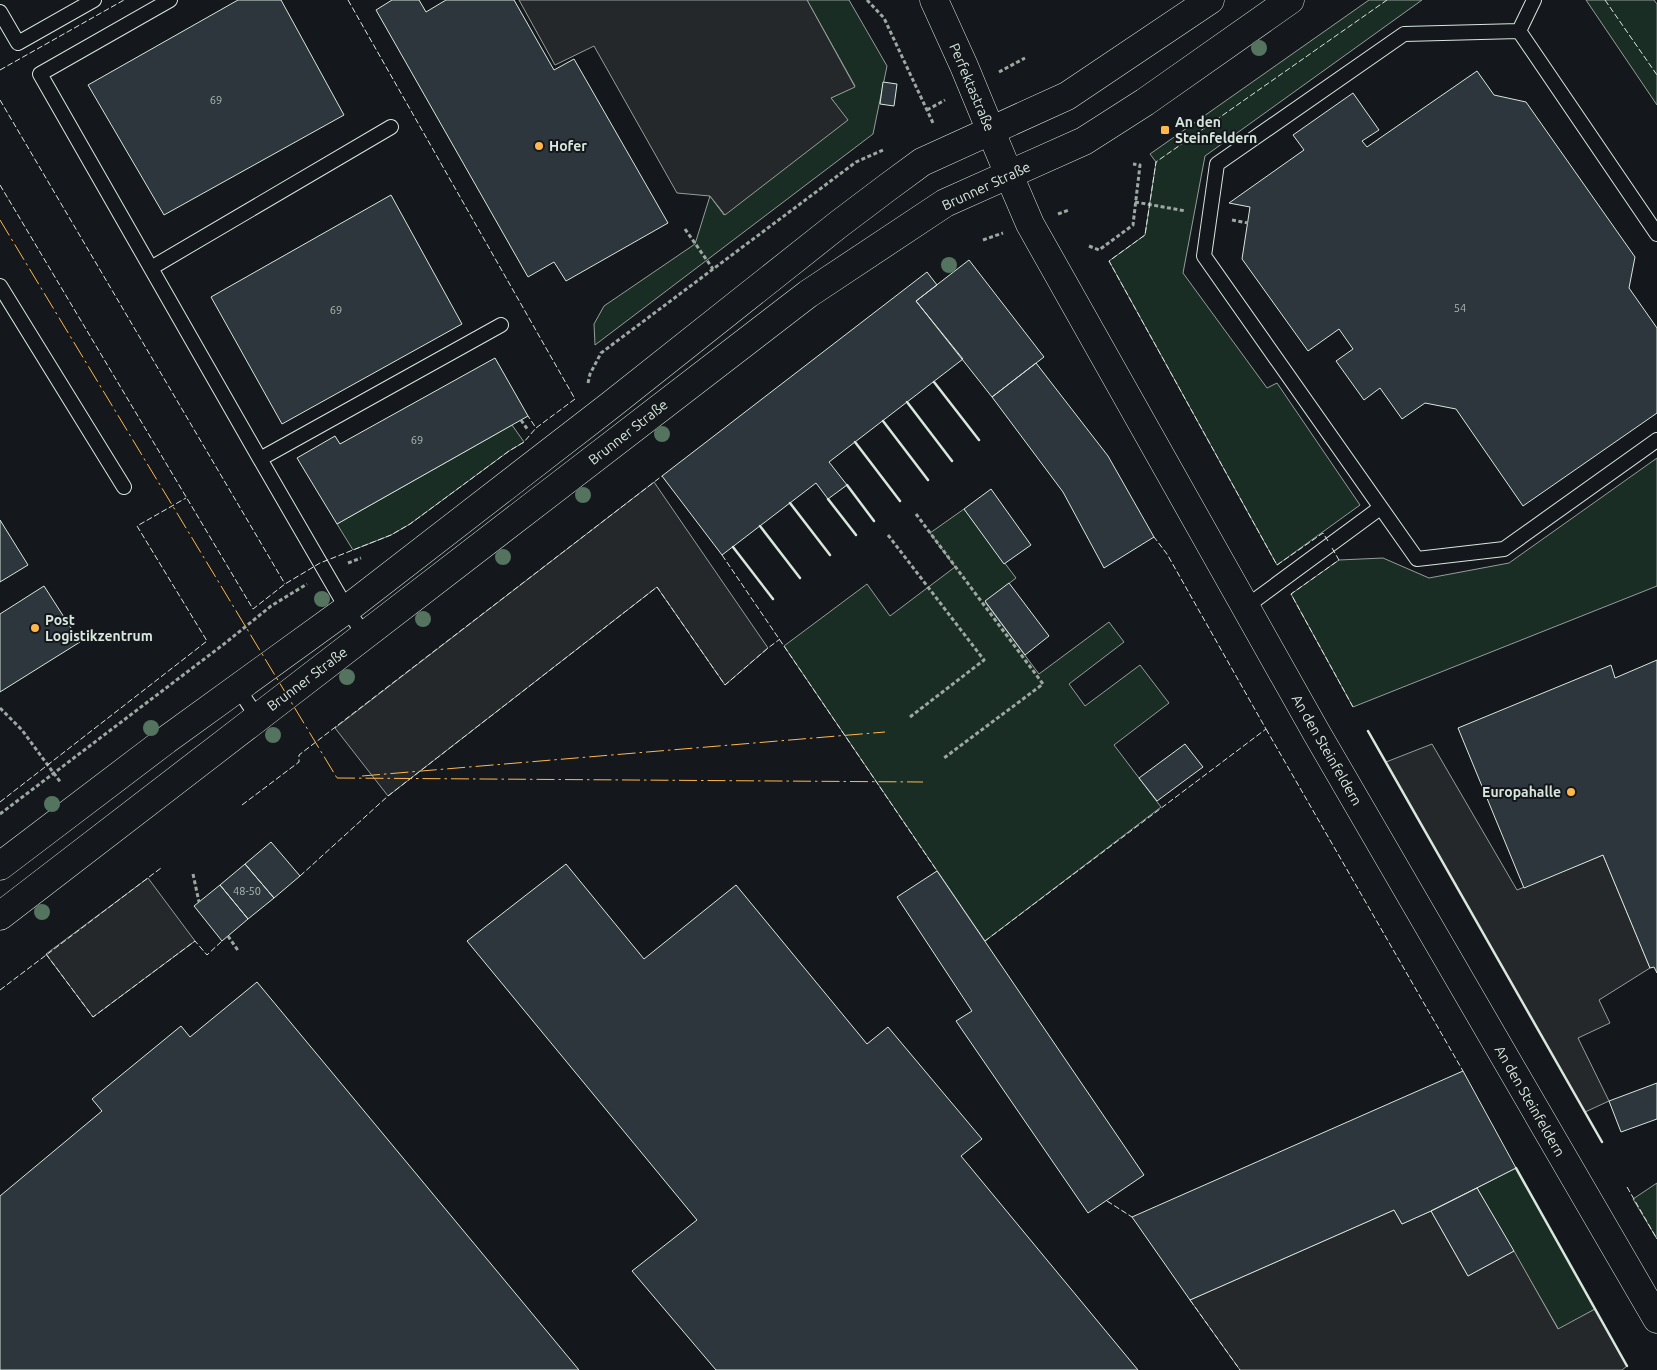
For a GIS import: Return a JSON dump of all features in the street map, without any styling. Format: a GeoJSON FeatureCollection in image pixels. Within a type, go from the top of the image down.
{"type":"FeatureCollection","features":[{"type":"Feature","properties":{"kind":"main road","name":"Perfektastraße"},"geometry":{"type":"LineString","coordinates":[[934,0],[967,73],[1009,175]]}},
{"type":"Feature","properties":{"kind":"main road"},"geometry":{"type":"LineString","coordinates":[[0,866],[166,740],[347,609],[612,404],[839,224],[922,162],[1067,96],[1210,0]]}},
{"type":"Feature","properties":{"kind":"main road","name":"Brunner Straße"},"geometry":{"type":"LineString","coordinates":[[0,916],[808,294],[945,203],[1084,141],[1145,102],[1290,0]]}},
{"type":"Feature","properties":{"kind":"main road","name":"An den Steinfeldern"},"geometry":{"type":"LineString","coordinates":[[1009,175],[1030,224],[1247,606],[1316,732],[1657,1319]]}},
{"type":"Feature","properties":{"kind":"lane"},"geometry":{"type":"LineString","coordinates":[[0,12],[18,44],[94,0]]}},
{"type":"Feature","properties":{"kind":"lane"},"geometry":{"type":"LineString","coordinates":[[170,0],[40,74],[325,572],[365,636]]}},
{"type":"Feature","properties":{"kind":"lane"},"geometry":{"type":"LineString","coordinates":[[1519,31],[1534,0]]}},
{"type":"Feature","properties":{"kind":"lane"},"geometry":{"type":"LineString","coordinates":[[1519,31],[1657,234]]}},
{"type":"Feature","properties":{"kind":"lane"},"geometry":{"type":"LineString","coordinates":[[1519,31],[1404,34],[1217,164],[1204,256],[1417,560],[1504,549],[1657,440]]}},
{"type":"Feature","properties":{"kind":"lane"},"geometry":{"type":"LineString","coordinates":[[151,268],[391,127]]}},
{"type":"Feature","properties":{"kind":"lane"},"geometry":{"type":"LineString","coordinates":[[0,286],[124,486]]}},
{"type":"Feature","properties":{"kind":"lane"},"geometry":{"type":"LineString","coordinates":[[260,459],[501,325]]}},
{"type":"Feature","properties":{"kind":"lane"},"geometry":{"type":"LineString","coordinates":[[1247,606],[1380,508]]}},
{"type":"Feature","properties":{"kind":"lane"},"geometry":{"type":"LineString","coordinates":[[238,688],[257,717]]}},
{"type":"Feature","properties":{"kind":"path"},"geometry":{"type":"LineString","coordinates":[[867,0],[884,18],[933,123]]}},
{"type":"Feature","properties":{"kind":"path"},"geometry":{"type":"LineString","coordinates":[[587,392],[590,374],[601,353],[856,162],[887,149]]}},
{"type":"Feature","properties":{"kind":"path"},"geometry":{"type":"LineString","coordinates":[[1089,246],[1099,250],[1132,225],[1140,165],[1133,164]]}},
{"type":"Feature","properties":{"kind":"path"},"geometry":{"type":"LineString","coordinates":[[1135,202],[1194,213]]}},
{"type":"Feature","properties":{"kind":"path"},"geometry":{"type":"LineString","coordinates":[[685,229],[714,269]]}},
{"type":"Feature","properties":{"kind":"path"},"geometry":{"type":"LineString","coordinates":[[916,514],[1043,684],[944,758]]}},
{"type":"Feature","properties":{"kind":"path"},"geometry":{"type":"LineString","coordinates":[[888,535],[984,660],[910,717]]}},
{"type":"Feature","properties":{"kind":"path"},"geometry":{"type":"LineString","coordinates":[[0,814],[224,644],[271,606],[325,572],[368,554]]}},
{"type":"Feature","properties":{"kind":"path"},"geometry":{"type":"LineString","coordinates":[[0,708],[22,730],[44,761]]}},
{"type":"Feature","properties":{"kind":"path"},"geometry":{"type":"LineString","coordinates":[[193,874],[199,902]]}},
{"type":"Feature","properties":{"kind":"path"},"geometry":{"type":"LineString","coordinates":[[228,936],[239,952]]}},
{"type":"Feature","properties":{"kind":"green space"},"geometry":{"type":"Polygon","coordinates":[[[807,0],[849,0],[887,66],[873,134],[595,345],[594,324],[604,306],[695,244],[710,196],[724,215],[847,120],[831,98],[855,86],[807,0]]]}},
{"type":"Feature","properties":{"kind":"green space"},"geometry":{"type":"Polygon","coordinates":[[[1369,0],[1422,0],[1205,156],[1183,273],[1267,388],[1277,383],[1360,505],[1277,565],[1109,261],[1145,235],[1156,162],[1150,154],[1369,0]]]}},
{"type":"Feature","properties":{"kind":"green space"},"geometry":{"type":"Polygon","coordinates":[[[1586,0],[1654,0],[1657,4],[1657,105],[1586,0]]]}},
{"type":"Feature","properties":{"kind":"green space"},"geometry":{"type":"Polygon","coordinates":[[[512,425],[524,442],[410,524],[391,535],[353,550],[337,524],[512,425]]]}},
{"type":"Feature","properties":{"kind":"green space"},"geometry":{"type":"Polygon","coordinates":[[[1657,458],[1657,586],[1353,707],[1291,594],[1339,560],[1383,558],[1429,578],[1509,563],[1657,458]]]}},
{"type":"Feature","properties":{"kind":"green space"},"geometry":{"type":"Polygon","coordinates":[[[964,509],[1016,578],[985,602],[1039,674],[1109,622],[1124,642],[1069,684],[1085,706],[1140,665],[1169,703],[1114,745],[1161,807],[985,941],[784,646],[867,584],[890,616],[955,567],[930,533],[964,509]]]}},
{"type":"Feature","properties":{"kind":"green space"},"geometry":{"type":"Polygon","coordinates":[[[1516,1168],[1595,1309],[1559,1330],[1477,1188],[1516,1168]]]}},
{"type":"Feature","properties":{"kind":"green space"},"geometry":{"type":"Polygon","coordinates":[[[1657,1183],[1657,1239],[1633,1199],[1657,1183]]]}},
{"type":"Feature","properties":{"kind":"shaded area"},"geometry":{"type":"Polygon","coordinates":[[[519,0],[807,0],[855,87],[831,98],[848,120],[725,215],[710,196],[677,193],[594,46],[555,65],[519,0]]]}},
{"type":"Feature","properties":{"kind":"shaded area"},"geometry":{"type":"Polygon","coordinates":[[[654,482],[768,648],[725,685],[657,587],[388,796],[335,728],[654,482]]]}},
{"type":"Feature","properties":{"kind":"shaded area"},"geometry":{"type":"Polygon","coordinates":[[[1432,744],[1517,890],[1603,855],[1650,968],[1599,1000],[1610,1023],[1578,1038],[1609,1101],[1585,1112],[1386,762],[1432,744]]]}},
{"type":"Feature","properties":{"kind":"shaded area"},"geometry":{"type":"Polygon","coordinates":[[[148,878],[195,941],[93,1017],[46,954],[148,878]]]}},
{"type":"Feature","properties":{"kind":"shaded area"},"geometry":{"type":"Polygon","coordinates":[[[1394,1210],[1402,1224],[1431,1211],[1468,1276],[1514,1251],[1558,1329],[1595,1309],[1627,1366],[1622,1370],[1240,1370],[1190,1300],[1394,1210]]]}},
{"type":"Feature","properties":{"kind":"building"},"geometry":{"type":"Polygon","coordinates":[[[238,0],[281,0],[344,115],[164,215],[88,85],[238,0]]]}},
{"type":"Feature","properties":{"kind":"building","name":"Hofer"},"geometry":{"type":"Polygon","coordinates":[[[392,0],[419,0],[426,12],[446,0],[514,0],[554,70],[574,59],[668,223],[566,281],[554,262],[528,277],[376,10],[392,0]]]}},
{"type":"Feature","properties":{"kind":"building"},"geometry":{"type":"Polygon","coordinates":[[[1477,71],[1494,95],[1526,102],[1635,257],[1629,288],[1657,328],[1657,413],[1523,506],[1456,409],[1425,403],[1402,419],[1380,388],[1364,400],[1336,361],[1353,349],[1339,329],[1308,351],[1242,259],[1250,207],[1229,203],[1304,150],[1293,135],[1353,93],[1379,130],[1362,141],[1367,147],[1477,71]]]}},
{"type":"Feature","properties":{"kind":"building"},"geometry":{"type":"Polygon","coordinates":[[[883,82],[897,84],[894,106],[880,104],[883,82]]]}},
{"type":"Feature","properties":{"kind":"building"},"geometry":{"type":"Polygon","coordinates":[[[391,195],[462,324],[282,424],[211,297],[391,195]]]}},
{"type":"Feature","properties":{"kind":"building"},"geometry":{"type":"Polygon","coordinates":[[[969,260],[1044,357],[992,397],[916,301],[969,260]]]}},
{"type":"Feature","properties":{"kind":"building"},"geometry":{"type":"Polygon","coordinates":[[[927,272],[937,285],[916,301],[963,359],[829,462],[847,485],[828,499],[816,483],[722,555],[662,476],[927,272]]]}},
{"type":"Feature","properties":{"kind":"building"},"geometry":{"type":"Polygon","coordinates":[[[495,358],[528,416],[337,524],[297,458],[335,436],[340,444],[495,358]]]}},
{"type":"Feature","properties":{"kind":"building"},"geometry":{"type":"Polygon","coordinates":[[[1036,363],[1108,456],[1154,537],[1104,568],[1063,492],[992,397],[1036,363]]]}},
{"type":"Feature","properties":{"kind":"building"},"geometry":{"type":"Polygon","coordinates":[[[991,489],[1031,545],[1004,564],[964,509],[991,489]]]}},
{"type":"Feature","properties":{"kind":"building"},"geometry":{"type":"Polygon","coordinates":[[[0,520],[28,565],[0,582],[0,520]]]}},
{"type":"Feature","properties":{"kind":"building"},"geometry":{"type":"Polygon","coordinates":[[[1009,583],[1049,636],[1025,655],[985,601],[1009,583]]]}},
{"type":"Feature","properties":{"kind":"building","name":"Post Logistikzentrum"},"geometry":{"type":"Polygon","coordinates":[[[44,586],[80,642],[0,692],[0,614],[44,586]]]}},
{"type":"Feature","properties":{"kind":"building","name":"Europahalle"},"geometry":{"type":"Polygon","coordinates":[[[1657,660],[1657,973],[1654,967],[1650,968],[1603,855],[1524,888],[1458,728],[1611,665],[1615,678],[1657,660]]]}},
{"type":"Feature","properties":{"kind":"building"},"geometry":{"type":"Polygon","coordinates":[[[1185,744],[1203,767],[1157,801],[1139,778],[1185,744]]]}},
{"type":"Feature","properties":{"kind":"building"},"geometry":{"type":"Polygon","coordinates":[[[271,842],[300,876],[274,898],[245,864],[271,842]]]}},
{"type":"Feature","properties":{"kind":"building"},"geometry":{"type":"Polygon","coordinates":[[[245,864],[274,898],[248,919],[220,885],[245,864]]]}},
{"type":"Feature","properties":{"kind":"building"},"geometry":{"type":"Polygon","coordinates":[[[566,864],[644,959],[736,885],[867,1044],[888,1027],[982,1139],[961,1156],[1138,1370],[716,1370],[632,1271],[697,1220],[467,941],[566,864]]]}},
{"type":"Feature","properties":{"kind":"building"},"geometry":{"type":"Polygon","coordinates":[[[937,871],[1144,1175],[1088,1213],[956,1021],[972,1011],[897,897],[937,871]]]}},
{"type":"Feature","properties":{"kind":"building"},"geometry":{"type":"Polygon","coordinates":[[[220,885],[248,919],[222,941],[194,906],[220,885]]]}},
{"type":"Feature","properties":{"kind":"building"},"geometry":{"type":"Polygon","coordinates":[[[257,982],[579,1370],[0,1370],[0,1196],[102,1111],[92,1099],[181,1026],[190,1037],[257,982]]]}},
{"type":"Feature","properties":{"kind":"building"},"geometry":{"type":"Polygon","coordinates":[[[1463,1071],[1516,1168],[1402,1224],[1394,1210],[1190,1300],[1132,1217],[1463,1071]]]}},
{"type":"Feature","properties":{"kind":"building"},"geometry":{"type":"Polygon","coordinates":[[[1657,1083],[1657,1119],[1621,1132],[1609,1101],[1657,1083]]]}},
{"type":"Feature","properties":{"kind":"building"},"geometry":{"type":"Polygon","coordinates":[[[1477,1188],[1514,1251],[1468,1276],[1431,1211],[1477,1188]]]}},
{"type":"Feature","properties":{"kind":"fence"},"geometry":{"type":"LineString","coordinates":[[0,70],[124,0]]}},
{"type":"Feature","properties":{"kind":"fence"},"geometry":{"type":"LineString","coordinates":[[348,0],[575,399],[536,428],[528,416]]}},
{"type":"Feature","properties":{"kind":"fence"},"geometry":{"type":"LineString","coordinates":[[1328,541],[1323,533],[1277,565],[1109,261],[1145,235],[1156,162],[1387,0]]}},
{"type":"Feature","properties":{"kind":"fence"},"geometry":{"type":"LineString","coordinates":[[1605,0],[1657,75]]}},
{"type":"Feature","properties":{"kind":"fence"},"geometry":{"type":"LineString","coordinates":[[0,100],[285,584]]}},
{"type":"Feature","properties":{"kind":"fence"},"geometry":{"type":"LineString","coordinates":[[0,185],[253,609],[285,584],[320,563],[391,535],[410,524],[524,442],[536,428]]}},
{"type":"Feature","properties":{"kind":"fence"},"geometry":{"type":"LineString","coordinates":[[242,805],[299,762],[299,755],[662,476]]}},
{"type":"Feature","properties":{"kind":"fence"},"geometry":{"type":"LineString","coordinates":[[0,802],[207,641],[137,526],[186,498]]}},
{"type":"Feature","properties":{"kind":"fence"},"geometry":{"type":"LineString","coordinates":[[985,941],[1266,729],[1167,554],[1154,537]]}},
{"type":"Feature","properties":{"kind":"fence"},"geometry":{"type":"LineString","coordinates":[[1332,548],[1339,560],[1291,594],[1353,707]]}},
{"type":"Feature","properties":{"kind":"fence"},"geometry":{"type":"LineString","coordinates":[[722,555],[937,871]]}},
{"type":"Feature","properties":{"kind":"fence"},"geometry":{"type":"LineString","coordinates":[[300,876],[388,796],[657,587],[725,685],[780,639]]}},
{"type":"Feature","properties":{"kind":"fence"},"geometry":{"type":"LineString","coordinates":[[1266,729],[1463,1071]]}},
{"type":"Feature","properties":{"kind":"fence"},"geometry":{"type":"LineString","coordinates":[[0,990],[161,868]]}},
{"type":"Feature","properties":{"kind":"fence"},"geometry":{"type":"LineString","coordinates":[[46,954],[93,1017],[195,941],[207,955],[222,941]]}},
{"type":"Feature","properties":{"kind":"fence"},"geometry":{"type":"LineString","coordinates":[[1627,1187],[1657,1239]]}},
{"type":"Feature","properties":{"kind":"fence"},"geometry":{"type":"LineString","coordinates":[[1107,1201],[1132,1217]]}},
{"type":"Feature","properties":{"kind":"fence"},"geometry":{"type":"LineString","coordinates":[[1190,1300],[1240,1370]]}},
{"type":"Feature","properties":{"kind":"wall"},"geometry":{"type":"LineString","coordinates":[[934,382],[979,440]]}},
{"type":"Feature","properties":{"kind":"wall"},"geometry":{"type":"LineString","coordinates":[[907,402],[952,461]]}},
{"type":"Feature","properties":{"kind":"wall"},"geometry":{"type":"LineString","coordinates":[[883,421],[928,480]]}},
{"type":"Feature","properties":{"kind":"wall"},"geometry":{"type":"LineString","coordinates":[[855,442],[900,501]]}},
{"type":"Feature","properties":{"kind":"wall"},"geometry":{"type":"LineString","coordinates":[[847,485],[874,521]]}},
{"type":"Feature","properties":{"kind":"wall"},"geometry":{"type":"LineString","coordinates":[[828,499],[856,535]]}},
{"type":"Feature","properties":{"kind":"wall"},"geometry":{"type":"LineString","coordinates":[[790,503],[830,555]]}},
{"type":"Feature","properties":{"kind":"wall"},"geometry":{"type":"LineString","coordinates":[[760,526],[800,578]]}},
{"type":"Feature","properties":{"kind":"wall"},"geometry":{"type":"LineString","coordinates":[[733,547],[773,599]]}},
{"type":"Feature","properties":{"kind":"wall"},"geometry":{"type":"LineString","coordinates":[[1368,731],[1602,1142]]}},
{"type":"Feature","properties":{"kind":"wall"},"geometry":{"type":"LineString","coordinates":[[1516,1168],[1627,1366]]}},
{"type":"Feature","properties":{"kind":"power"},"geometry":{"type":"LineString","coordinates":[[0,220],[337,778]]}},
{"type":"Feature","properties":{"kind":"power"},"geometry":{"type":"LineString","coordinates":[[362,776],[885,732]]}},
{"type":"Feature","properties":{"kind":"power"},"geometry":{"type":"LineString","coordinates":[[337,778],[923,782]]}},
{"type":"Feature","properties":{"kind":"place","name":"An den Steinfeldern"},"geometry":{"type":"Point","coordinates":[1165,130]}},
{"type":"Feature","properties":{"kind":"place","name":"Hofer"},"geometry":{"type":"Point","coordinates":[539,146]}},
{"type":"Feature","properties":{"kind":"place","name":"Post Logistikzentrum"},"geometry":{"type":"Point","coordinates":[35,628]}},
{"type":"Feature","properties":{"kind":"place","name":"Europahalle"},"geometry":{"type":"Point","coordinates":[1571,792]}}]}
